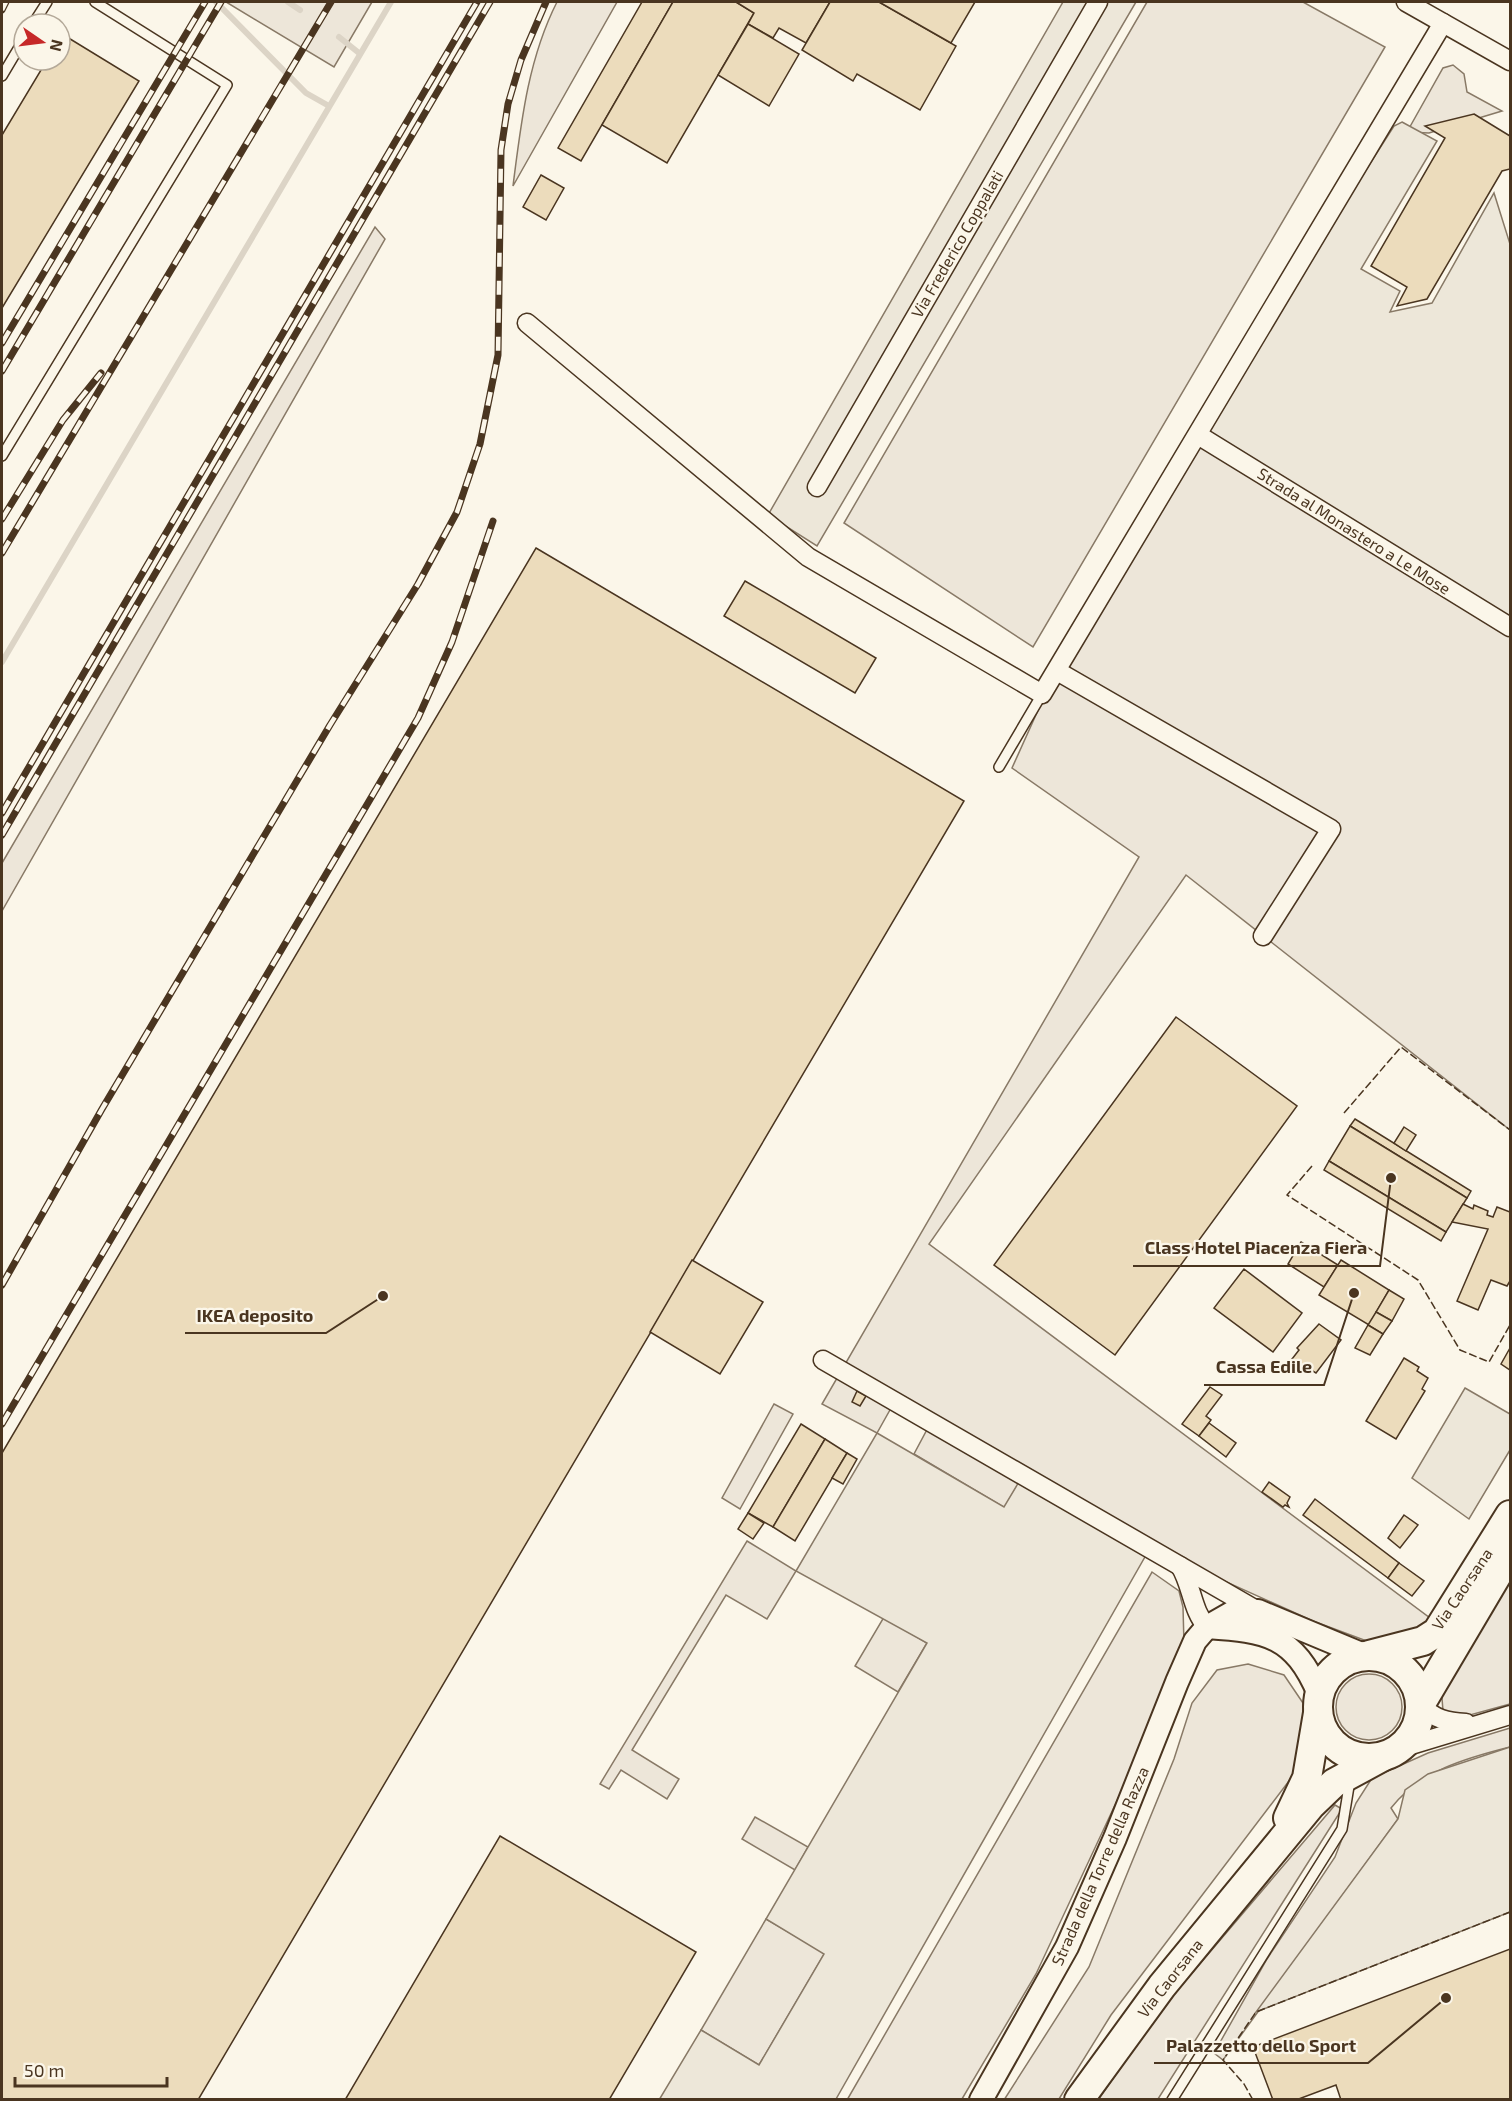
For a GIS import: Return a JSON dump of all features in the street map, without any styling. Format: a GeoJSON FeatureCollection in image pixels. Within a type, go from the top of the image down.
{"type":"FeatureCollection","features":[{"type":"Feature","properties":{"kind":"main road","name":"Via Caorsana"},"geometry":{"type":"LineString","coordinates":[[1366,1656],[1423,1641],[1437,1632],[1510,1515]]}},
{"type":"Feature","properties":{"kind":"main road","name":"Via Caorsana"},"geometry":{"type":"LineString","coordinates":[[1420,1705],[1510,1552]]}},
{"type":"Feature","properties":{"kind":"main road"},"geometry":{"type":"LineString","coordinates":[[1366,1656],[1390,1661],[1408,1675],[1417,1689],[1420,1705],[1418,1722],[1410,1737],[1390,1753],[1352,1772],[1310,1806],[1264,1858],[1297,1803],[1307,1778],[1319,1703],[1326,1680],[1336,1668],[1350,1660],[1366,1656]]}},
{"type":"Feature","properties":{"kind":"main road"},"geometry":{"type":"LineString","coordinates":[[1319,1703],[1323,1729],[1340,1748],[1364,1758],[1390,1753]]}},
{"type":"Feature","properties":{"kind":"main road","name":"Via Caorsana"},"geometry":{"type":"LineString","coordinates":[[1078,2100],[1162,1986],[1264,1858]]}},
{"type":"Feature","properties":{"kind":"street","name":"Via Frederico Coppalati"},"geometry":{"type":"LineString","coordinates":[[817,487],[1098,2]]}},
{"type":"Feature","properties":{"kind":"street"},"geometry":{"type":"LineString","coordinates":[[1406,2],[1510,61]]}},
{"type":"Feature","properties":{"kind":"street"},"geometry":{"type":"LineString","coordinates":[[527,322],[808,557],[1042,694],[1443,22]]}},
{"type":"Feature","properties":{"kind":"street","name":"Strada al Monastero a Le Mose"},"geometry":{"type":"LineString","coordinates":[[1198,435],[1510,627]]}},
{"type":"Feature","properties":{"kind":"street"},"geometry":{"type":"LineString","coordinates":[[1057,671],[1332,829],[1263,936]]}},
{"type":"Feature","properties":{"kind":"street"},"geometry":{"type":"LineString","coordinates":[[823,1360],[1258,1611],[1366,1656]]}},
{"type":"Feature","properties":{"kind":"street"},"geometry":{"type":"LineString","coordinates":[[1179,1564],[1188,1579],[1202,1622],[1207,1628],[1246,1631],[1283,1642],[1297,1653],[1305,1665],[1319,1703]]}},
{"type":"Feature","properties":{"kind":"street"},"geometry":{"type":"LineString","coordinates":[[1207,1628],[1235,1611],[1258,1611]]}},
{"type":"Feature","properties":{"kind":"street","name":"Strada della Torre della Razza"},"geometry":{"type":"LineString","coordinates":[[981,2100],[1067,1947],[1115,1838],[1177,1682],[1195,1641],[1207,1628]]}},
{"type":"Feature","properties":{"kind":"street"},"geometry":{"type":"LineString","coordinates":[[1420,1705],[1431,1716],[1446,1722],[1477,1724]]}},
{"type":"Feature","properties":{"kind":"street"},"geometry":{"type":"LineString","coordinates":[[1390,1753],[1510,1715]]}},
{"type":"Feature","properties":{"kind":"lane"},"geometry":{"type":"LineString","coordinates":[[2,456],[227,85],[95,2]]}},
{"type":"Feature","properties":{"kind":"lane"},"geometry":{"type":"LineString","coordinates":[[2,76],[12,59]]}},
{"type":"Feature","properties":{"kind":"lane"},"geometry":{"type":"LineString","coordinates":[[999,767],[1042,694]]}},
{"type":"Feature","properties":{"kind":"lane"},"geometry":{"type":"LineString","coordinates":[[1172,2100],[1342,1829],[1352,1772]]}},
{"type":"Feature","properties":{"kind":"shaded area"},"geometry":{"type":"Polygon","coordinates":[[[226,2],[372,2],[334,67],[226,2]]]}},
{"type":"Feature","properties":{"kind":"shaded area"},"geometry":{"type":"Polygon","coordinates":[[[557,2],[617,2],[513,186],[532,69],[557,2]]]}},
{"type":"Feature","properties":{"kind":"shaded area"},"geometry":{"type":"Polygon","coordinates":[[[1063,2],[1136,2],[817,546],[768,515],[1063,2]]]}},
{"type":"Feature","properties":{"kind":"shaded area"},"geometry":{"type":"Polygon","coordinates":[[[1147,2],[1303,2],[1385,47],[1033,647],[844,523],[1147,2]]]}},
{"type":"Feature","properties":{"kind":"shaded area"},"geometry":{"type":"Polygon","coordinates":[[[1453,65],[1464,74],[1467,92],[1502,111],[1429,133],[1407,132],[1443,68],[1453,65]]]}},
{"type":"Feature","properties":{"kind":"shaded area"},"geometry":{"type":"Polygon","coordinates":[[[1402,122],[1437,141],[1361,269],[1400,291],[1390,312],[1432,303],[1494,193],[1510,244],[1510,634],[1193,440],[1394,126],[1402,122]]]}},
{"type":"Feature","properties":{"kind":"shaded area"},"geometry":{"type":"Polygon","coordinates":[[[375,227],[385,239],[2,911],[2,863],[375,227]]]}},
{"type":"Feature","properties":{"kind":"shaded area"},"geometry":{"type":"Polygon","coordinates":[[[1193,440],[1510,634],[1510,1130],[1186,875],[929,1244],[1438,1624],[1372,1643],[1313,1621],[1151,1548],[1023,1475],[1005,1508],[914,1454],[931,1422],[895,1401],[877,1433],[822,1404],[1139,857],[1012,768],[1044,697],[1193,440]]]}},
{"type":"Feature","properties":{"kind":"shaded area"},"geometry":{"type":"Polygon","coordinates":[[[1465,1388],[1510,1414],[1510,1450],[1469,1519],[1412,1478],[1465,1388]]]}},
{"type":"Feature","properties":{"kind":"shaded area"},"geometry":{"type":"Polygon","coordinates":[[[774,1404],[793,1414],[740,1509],[722,1498],[774,1404]]]}},
{"type":"Feature","properties":{"kind":"shaded area"},"geometry":{"type":"Polygon","coordinates":[[[877,1433],[1004,1507],[1023,1475],[1150,1548],[836,2099],[659,2100],[701,2030],[759,2065],[824,1954],[766,1919],[927,1643],[796,1571],[877,1433]]]}},
{"type":"Feature","properties":{"kind":"shaded area"},"geometry":{"type":"Polygon","coordinates":[[[747,1541],[796,1571],[767,1619],[726,1595],[632,1750],[679,1779],[667,1799],[621,1770],[609,1789],[600,1784],[747,1541]]]}},
{"type":"Feature","properties":{"kind":"shaded area"},"geometry":{"type":"Polygon","coordinates":[[[1510,1569],[1510,1704],[1470,1715],[1443,1711],[1441,1685],[1510,1569]]]}},
{"type":"Feature","properties":{"kind":"shaded area"},"geometry":{"type":"Polygon","coordinates":[[[1152,1572],[1179,1591],[1183,1607],[1184,1644],[1122,1790],[1036,1974],[962,2099],[847,2100],[1152,1572]]]}},
{"type":"Feature","properties":{"kind":"shaded area"},"geometry":{"type":"Polygon","coordinates":[[[884,1617],[927,1643],[898,1692],[855,1666],[884,1617]]]}},
{"type":"Feature","properties":{"kind":"shaded area"},"geometry":{"type":"Polygon","coordinates":[[[1248,1664],[1284,1675],[1303,1703],[1303,1732],[1292,1777],[1111,2015],[1059,2099],[1004,2100],[1089,1967],[1174,1759],[1192,1703],[1217,1670],[1248,1664]]]}},
{"type":"Feature","properties":{"kind":"shaded area"},"geometry":{"type":"Polygon","coordinates":[[[1362,1674],[1376,1674],[1388,1679],[1397,1688],[1402,1707],[1400,1720],[1393,1731],[1376,1740],[1362,1740],[1350,1735],[1341,1726],[1336,1714],[1336,1700],[1341,1688],[1350,1679],[1362,1674]]]}},
{"type":"Feature","properties":{"kind":"shaded area"},"geometry":{"type":"Polygon","coordinates":[[[1510,1728],[1510,1747],[1461,1761],[1430,1775],[1403,1795],[1391,1808],[1398,1819],[1223,2060],[1214,2053],[1267,1959],[1335,1857],[1356,1803],[1372,1778],[1428,1753],[1510,1728]]]}},
{"type":"Feature","properties":{"kind":"shaded area"},"geometry":{"type":"Polygon","coordinates":[[[1510,1747],[1510,1912],[1256,2012],[1398,1819],[1405,1790],[1428,1774],[1510,1747]]]}},
{"type":"Feature","properties":{"kind":"shaded area"},"geometry":{"type":"Polygon","coordinates":[[[1335,1805],[1342,1809],[1158,2099],[1098,2100],[1164,2006],[1335,1805]]]}},
{"type":"Feature","properties":{"kind":"shaded area"},"geometry":{"type":"Polygon","coordinates":[[[755,1817],[808,1847],[795,1870],[742,1839],[755,1817]]]}},
{"type":"Feature","properties":{"kind":"shaded area"},"geometry":{"type":"Polygon","coordinates":[[[766,1919],[825,1953],[759,2065],[701,2030],[766,1919]]]}},
{"type":"Feature","properties":{"kind":"building"},"geometry":{"type":"Polygon","coordinates":[[[642,2],[673,2],[581,161],[558,148],[642,2]]]}},
{"type":"Feature","properties":{"kind":"building"},"geometry":{"type":"Polygon","coordinates":[[[673,2],[736,2],[754,13],[667,163],[602,125],[673,2]]]}},
{"type":"Feature","properties":{"kind":"building"},"geometry":{"type":"Polygon","coordinates":[[[736,2],[830,2],[806,43],[779,28],[773,38],[748,24],[754,13],[736,2]]]}},
{"type":"Feature","properties":{"kind":"building"},"geometry":{"type":"Polygon","coordinates":[[[830,2],[879,2],[956,46],[920,110],[857,74],[853,81],[802,50],[830,2]]]}},
{"type":"Feature","properties":{"kind":"building"},"geometry":{"type":"Polygon","coordinates":[[[879,2],[975,2],[951,43],[879,2]]]}},
{"type":"Feature","properties":{"kind":"building"},"geometry":{"type":"Polygon","coordinates":[[[748,24],[799,54],[769,106],[718,75],[748,24]]]}},
{"type":"Feature","properties":{"kind":"building"},"geometry":{"type":"Polygon","coordinates":[[[72,40],[139,81],[2,308],[2,135],[40,72],[72,72],[72,40]]]}},
{"type":"Feature","properties":{"kind":"building"},"geometry":{"type":"Polygon","coordinates":[[[1474,114],[1510,136],[1510,169],[1502,171],[1427,299],[1397,306],[1407,287],[1371,266],[1445,138],[1425,126],[1474,114]]]}},
{"type":"Feature","properties":{"kind":"building"},"geometry":{"type":"Polygon","coordinates":[[[541,175],[564,188],[546,220],[523,207],[541,175]]]}},
{"type":"Feature","properties":{"kind":"building"},"geometry":{"type":"Polygon","coordinates":[[[536,548],[964,801],[198,2100],[2,2100],[2,1453],[536,548]]]}},
{"type":"Feature","properties":{"kind":"building"},"geometry":{"type":"Polygon","coordinates":[[[745,581],[876,658],[855,693],[724,616],[745,581]]]}},
{"type":"Feature","properties":{"kind":"building"},"geometry":{"type":"Polygon","coordinates":[[[1176,1017],[1297,1106],[1115,1355],[994,1265],[1176,1017]]]}},
{"type":"Feature","properties":{"kind":"building"},"geometry":{"type":"Polygon","coordinates":[[[1355,1119],[1471,1191],[1467,1198],[1350,1126],[1355,1119]]]}},
{"type":"Feature","properties":{"kind":"building"},"geometry":{"type":"Polygon","coordinates":[[[1350,1126],[1467,1198],[1446,1232],[1329,1161],[1350,1126]]]}},
{"type":"Feature","properties":{"kind":"building"},"geometry":{"type":"Polygon","coordinates":[[[1404,1127],[1416,1135],[1406,1151],[1394,1143],[1404,1127]]]}},
{"type":"Feature","properties":{"kind":"building"},"geometry":{"type":"Polygon","coordinates":[[[1329,1161],[1446,1232],[1441,1241],[1324,1170],[1329,1161]]]}},
{"type":"Feature","properties":{"kind":"building"},"geometry":{"type":"Polygon","coordinates":[[[1463,1204],[1473,1209],[1474,1205],[1488,1211],[1487,1215],[1493,1217],[1497,1207],[1510,1212],[1510,1281],[1507,1286],[1491,1280],[1478,1310],[1457,1301],[1488,1229],[1452,1222],[1463,1204]]]}},
{"type":"Feature","properties":{"kind":"building"},"geometry":{"type":"Polygon","coordinates":[[[1301,1242],[1338,1265],[1324,1287],[1288,1264],[1301,1242]]]}},
{"type":"Feature","properties":{"kind":"building"},"geometry":{"type":"Polygon","coordinates":[[[692,1260],[763,1302],[720,1374],[650,1332],[692,1260]]]}},
{"type":"Feature","properties":{"kind":"building"},"geometry":{"type":"Polygon","coordinates":[[[1341,1260],[1389,1290],[1369,1325],[1319,1295],[1341,1260]]]}},
{"type":"Feature","properties":{"kind":"building"},"geometry":{"type":"Polygon","coordinates":[[[1244,1269],[1302,1313],[1273,1352],[1214,1308],[1244,1269]]]}},
{"type":"Feature","properties":{"kind":"building"},"geometry":{"type":"Polygon","coordinates":[[[1389,1290],[1404,1299],[1392,1321],[1376,1312],[1389,1290]]]}},
{"type":"Feature","properties":{"kind":"building"},"geometry":{"type":"Polygon","coordinates":[[[1376,1312],[1392,1321],[1383,1334],[1368,1325],[1376,1312]]]}},
{"type":"Feature","properties":{"kind":"building"},"geometry":{"type":"Polygon","coordinates":[[[1319,1324],[1341,1340],[1316,1373],[1292,1359],[1299,1350],[1297,1348],[1319,1324]]]}},
{"type":"Feature","properties":{"kind":"building"},"geometry":{"type":"Polygon","coordinates":[[[1368,1325],[1383,1334],[1370,1355],[1355,1348],[1368,1325]]]}},
{"type":"Feature","properties":{"kind":"building"},"geometry":{"type":"Polygon","coordinates":[[[1510,1348],[1510,1370],[1501,1364],[1510,1348]]]}},
{"type":"Feature","properties":{"kind":"building"},"geometry":{"type":"Polygon","coordinates":[[[1404,1358],[1419,1367],[1417,1371],[1428,1378],[1422,1389],[1425,1391],[1396,1439],[1366,1421],[1404,1358]]]}},
{"type":"Feature","properties":{"kind":"building"},"geometry":{"type":"Polygon","coordinates":[[[1210,1387],[1222,1395],[1206,1416],[1211,1420],[1199,1436],[1182,1424],[1210,1387]]]}},
{"type":"Feature","properties":{"kind":"building"},"geometry":{"type":"Polygon","coordinates":[[[857,1391],[866,1396],[860,1406],[852,1402],[857,1391]]]}},
{"type":"Feature","properties":{"kind":"building"},"geometry":{"type":"Polygon","coordinates":[[[1209,1423],[1236,1443],[1226,1457],[1199,1436],[1209,1423]]]}},
{"type":"Feature","properties":{"kind":"building"},"geometry":{"type":"Polygon","coordinates":[[[801,1424],[825,1439],[773,1527],[748,1513],[801,1424]]]}},
{"type":"Feature","properties":{"kind":"building"},"geometry":{"type":"Polygon","coordinates":[[[825,1439],[847,1453],[795,1541],[773,1527],[825,1439]]]}},
{"type":"Feature","properties":{"kind":"building"},"geometry":{"type":"Polygon","coordinates":[[[847,1453],[857,1459],[843,1484],[832,1478],[847,1453]]]}},
{"type":"Feature","properties":{"kind":"building"},"geometry":{"type":"Polygon","coordinates":[[[1269,1482],[1290,1497],[1287,1503],[1289,1507],[1285,1505],[1283,1507],[1262,1492],[1269,1482]]]}},
{"type":"Feature","properties":{"kind":"building"},"geometry":{"type":"Polygon","coordinates":[[[1315,1499],[1399,1563],[1388,1578],[1303,1515],[1315,1499]]]}},
{"type":"Feature","properties":{"kind":"building"},"geometry":{"type":"Polygon","coordinates":[[[748,1513],[764,1523],[753,1539],[738,1529],[748,1513]]]}},
{"type":"Feature","properties":{"kind":"building"},"geometry":{"type":"Polygon","coordinates":[[[1404,1515],[1418,1525],[1400,1548],[1388,1538],[1404,1515]]]}},
{"type":"Feature","properties":{"kind":"building"},"geometry":{"type":"Polygon","coordinates":[[[1399,1563],[1424,1581],[1412,1596],[1388,1578],[1399,1563]]]}},
{"type":"Feature","properties":{"kind":"building"},"geometry":{"type":"Polygon","coordinates":[[[500,1836],[696,1952],[609,2100],[345,2100],[500,1836]]]}},
{"type":"Feature","properties":{"kind":"building"},"geometry":{"type":"Polygon","coordinates":[[[1510,1949],[1510,2100],[1341,2100],[1336,2085],[1296,2100],[1273,2100],[1253,2047],[1510,1949]]]}},
{"type":"Feature","properties":{"kind":"waterway"},"geometry":{"type":"LineString","coordinates":[[216,2],[306,93],[329,106]]}},
{"type":"Feature","properties":{"kind":"waterway"},"geometry":{"type":"LineString","coordinates":[[288,2],[300,10]]}},
{"type":"Feature","properties":{"kind":"waterway"},"geometry":{"type":"LineString","coordinates":[[2,662],[391,2]]}},
{"type":"Feature","properties":{"kind":"waterway"},"geometry":{"type":"LineString","coordinates":[[339,37],[359,53]]}},
{"type":"Feature","properties":{"kind":"railway"},"geometry":{"type":"LineString","coordinates":[[2,10],[6,2]]}},
{"type":"Feature","properties":{"kind":"railway"},"geometry":{"type":"LineString","coordinates":[[2,343],[205,2]]}},
{"type":"Feature","properties":{"kind":"railway"},"geometry":{"type":"LineString","coordinates":[[2,371],[221,2]]}},
{"type":"Feature","properties":{"kind":"railway"},"geometry":{"type":"LineString","coordinates":[[2,553],[331,2]]}},
{"type":"Feature","properties":{"kind":"railway"},"geometry":{"type":"LineString","coordinates":[[2,813],[477,2]]}},
{"type":"Feature","properties":{"kind":"railway"},"geometry":{"type":"LineString","coordinates":[[2,835],[490,2]]}},
{"type":"Feature","properties":{"kind":"railway"},"geometry":{"type":"LineString","coordinates":[[2,1285],[102,1109],[330,725],[418,584],[457,512],[480,444],[498,355],[501,150],[508,104],[521,60],[546,2]]}},
{"type":"Feature","properties":{"kind":"railway"},"geometry":{"type":"LineString","coordinates":[[2,519],[63,420],[101,373]]}},
{"type":"Feature","properties":{"kind":"railway"},"geometry":{"type":"LineString","coordinates":[[2,1424],[418,718],[452,642],[493,521]]}},
{"type":"Feature","properties":{"kind":"fence"},"geometry":{"type":"LineString","coordinates":[[1344,1113],[1401,1047],[1510,1130]]}},
{"type":"Feature","properties":{"kind":"fence"},"geometry":{"type":"LineString","coordinates":[[1312,1166],[1287,1195],[1418,1280],[1460,1350],[1489,1362],[1510,1325]]}},
{"type":"Feature","properties":{"kind":"fence"},"geometry":{"type":"LineString","coordinates":[[1253,2100],[1244,2084],[1223,2060],[1256,2012],[1510,1912]]}},
{"type":"Feature","properties":{"kind":"place","name":"Class Hotel Piacenza Fiera"},"geometry":{"type":"Point","coordinates":[1391,1178]}},
{"type":"Feature","properties":{"kind":"place","name":"Cassa Edile"},"geometry":{"type":"Point","coordinates":[1354,1293]}},
{"type":"Feature","properties":{"kind":"place","name":"IKEA deposito"},"geometry":{"type":"Point","coordinates":[383,1296]}},
{"type":"Feature","properties":{"kind":"place","name":"Palazzetto dello Sport"},"geometry":{"type":"Point","coordinates":[1446,1998]}}]}
